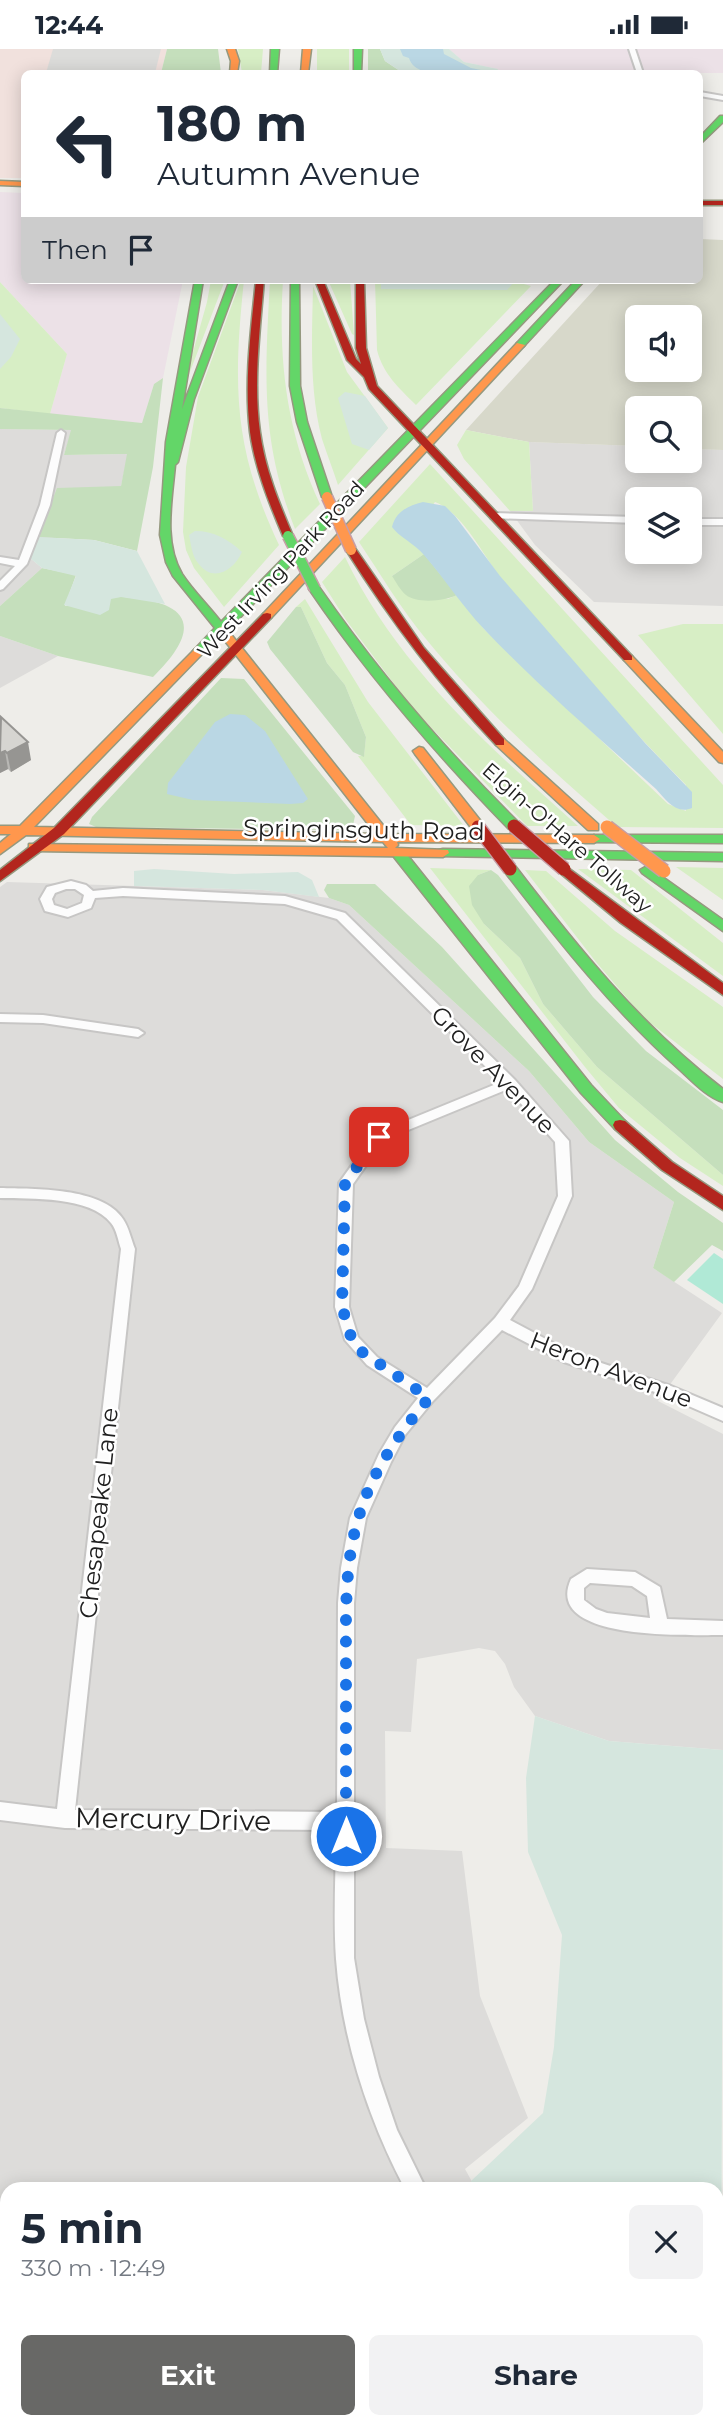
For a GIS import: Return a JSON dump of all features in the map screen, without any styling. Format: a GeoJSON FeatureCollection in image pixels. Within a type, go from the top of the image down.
{"type":"FeatureCollection","features":[{"type":"Feature","properties":{"kind":"main road"},"geometry":{"type":"LineString","coordinates":[[231,49],[235,61],[234,70]]}},
{"type":"Feature","properties":{"kind":"main road"},"geometry":{"type":"LineString","coordinates":[[274,70],[275,49]]}},
{"type":"Feature","properties":{"kind":"main road"},"geometry":{"type":"LineString","coordinates":[[305,70],[307,49]]}},
{"type":"Feature","properties":{"kind":"main road"},"geometry":{"type":"LineString","coordinates":[[358,49],[358,70]]}},
{"type":"Feature","properties":{"kind":"main road"},"geometry":{"type":"LineString","coordinates":[[703,139],[723,118]]}},
{"type":"Feature","properties":{"kind":"main road"},"geometry":{"type":"LineString","coordinates":[[0,183],[21,184]]}},
{"type":"Feature","properties":{"kind":"main road"},"geometry":{"type":"LineString","coordinates":[[703,203],[723,203]]}},
{"type":"Feature","properties":{"kind":"main road"},"geometry":{"type":"LineString","coordinates":[[173,462],[171,442],[198,284]]}},
{"type":"Feature","properties":{"kind":"main road"},"geometry":{"type":"LineString","coordinates":[[232,284],[189,399],[173,462],[165,532],[172,565],[184,585],[223,629],[578,1079],[615,1121],[665,1164],[723,1204]]}},
{"type":"Feature","properties":{"kind":"main road","name":"Elgin-O'Hare Tollway"},"geometry":{"type":"LineString","coordinates":[[260,284],[253,367],[255,435],[263,469],[288,536],[315,589],[361,658],[438,749],[514,826],[626,920],[723,990]]}},
{"type":"Feature","properties":{"kind":"main road","name":"Elgin-O'Hare Tollway"},"geometry":{"type":"LineString","coordinates":[[295,284],[295,386],[302,422],[327,497],[351,550],[398,623],[432,668],[489,731],[548,788],[600,827],[647,870],[723,927]]}},
{"type":"Feature","properties":{"kind":"main road"},"geometry":{"type":"LineString","coordinates":[[321,284],[352,360],[387,405],[413,429],[723,759]]}},
{"type":"Feature","properties":{"kind":"main road"},"geometry":{"type":"LineString","coordinates":[[360,284],[365,375]]}},
{"type":"Feature","properties":{"kind":"main road","name":"West Irving Park Road"},"geometry":{"type":"LineString","coordinates":[[2,848],[24,830],[223,629],[555,284]]}},
{"type":"Feature","properties":{"kind":"main road","name":"West Irving Park Road"},"geometry":{"type":"LineString","coordinates":[[0,877],[59,831],[237,647],[577,284]]}},
{"type":"Feature","properties":{"kind":"main road"},"geometry":{"type":"LineString","coordinates":[[361,658],[369,683],[591,975],[632,1021],[668,1055],[723,1097]]}},
{"type":"Feature","properties":{"kind":"main road"},"geometry":{"type":"LineString","coordinates":[[600,827],[723,913]]}},
{"type":"Feature","properties":{"kind":"main road","name":"Springinsguth Road"},"geometry":{"type":"LineString","coordinates":[[0,830],[387,838],[723,839]]}},
{"type":"Feature","properties":{"kind":"main road","name":"Springinsguth Road"},"geometry":{"type":"LineString","coordinates":[[2,848],[723,857]]}},
{"type":"Feature","properties":{"kind":"street"},"geometry":{"type":"LineString","coordinates":[[632,49],[639,70]]}},
{"type":"Feature","properties":{"kind":"street"},"geometry":{"type":"LineString","coordinates":[[703,95],[723,98]]}},
{"type":"Feature","properties":{"kind":"street"},"geometry":{"type":"LineString","coordinates":[[0,587],[22,564],[45,505],[61,433]]}},
{"type":"Feature","properties":{"kind":"street"},"geometry":{"type":"LineString","coordinates":[[494,516],[625,520]]}},
{"type":"Feature","properties":{"kind":"street"},"geometry":{"type":"LineString","coordinates":[[702,521],[723,522]]}},
{"type":"Feature","properties":{"kind":"street"},"geometry":{"type":"LineString","coordinates":[[0,559],[22,564]]}},
{"type":"Feature","properties":{"kind":"street","name":"Grove Avenue"},"geometry":{"type":"LineString","coordinates":[[90,895],[123,892],[285,900],[341,916],[510,1083],[562,1141],[565,1196],[525,1289],[500,1322],[400,1431],[365,1497],[352,1542],[346,1604],[345,1958],[356,2035],[376,2104],[413,2182]]}},
{"type":"Feature","properties":{"kind":"street"},"geometry":{"type":"LineString","coordinates":[[0,1018],[43,1019],[138,1033]]}},
{"type":"Feature","properties":{"kind":"street"},"geometry":{"type":"LineString","coordinates":[[429,1398],[372,1361],[352,1340],[342,1307],[345,1183],[379,1137],[510,1083]]}},
{"type":"Feature","properties":{"kind":"street","name":"Chesapeake Lane"},"geometry":{"type":"LineString","coordinates":[[0,1193],[68,1196],[109,1213],[118,1221],[128,1249],[65,1819]]}},
{"type":"Feature","properties":{"kind":"street","name":"Heron Avenue"},"geometry":{"type":"LineString","coordinates":[[500,1322],[569,1358],[666,1390],[723,1415]]}},
{"type":"Feature","properties":{"kind":"street"},"geometry":{"type":"LineString","coordinates":[[660,1626],[654,1592],[635,1579],[587,1576],[577,1584],[574,1598],[581,1609],[597,1620],[660,1626],[723,1627]]}},
{"type":"Feature","properties":{"kind":"street","name":"Mercury Drive"},"geometry":{"type":"LineString","coordinates":[[0,1811],[65,1819],[346,1821]]}},
{"type":"Feature","properties":{"kind":"shaded area"},"geometry":{"type":"Polygon","coordinates":[[[0,49],[167,49],[162,70],[21,70],[21,178],[0,178],[0,49]]]}},
{"type":"Feature","properties":{"kind":"shaded area"},"geometry":{"type":"Polygon","coordinates":[[[53,49],[161,49],[156,70],[47,70],[53,49]]]}},
{"type":"Feature","properties":{"kind":"shaded area"},"geometry":{"type":"Polygon","coordinates":[[[380,49],[449,49],[464,62],[498,69],[398,70],[385,61],[380,49]]]}},
{"type":"Feature","properties":{"kind":"shaded area"},"geometry":{"type":"Polygon","coordinates":[[[449,49],[723,49],[723,73],[703,73],[703,70],[498,70],[464,62],[449,49]]]}},
{"type":"Feature","properties":{"kind":"shaded area"},"geometry":{"type":"Polygon","coordinates":[[[0,192],[21,193],[21,284],[182,284],[163,378],[154,384],[142,423],[50,414],[67,354],[0,282],[0,192]]]}},
{"type":"Feature","properties":{"kind":"shaded area"},"geometry":{"type":"Polygon","coordinates":[[[703,239],[723,240],[723,450],[702,449],[702,396],[625,396],[625,446],[529,442],[466,430],[599,284],[703,284],[703,239]]]}},
{"type":"Feature","properties":{"kind":"shaded area"},"geometry":{"type":"Polygon","coordinates":[[[381,284],[512,284],[507,290],[381,289],[381,284]]]}},
{"type":"Feature","properties":{"kind":"shaded area"},"geometry":{"type":"Polygon","coordinates":[[[0,314],[20,339],[11,357],[0,369],[0,314]]]}},
{"type":"Feature","properties":{"kind":"shaded area"},"geometry":{"type":"Polygon","coordinates":[[[345,392],[365,396],[388,428],[369,450],[352,444],[338,398],[345,392]]]}},
{"type":"Feature","properties":{"kind":"shaded area"},"geometry":{"type":"Polygon","coordinates":[[[0,429],[72,430],[64,455],[128,454],[121,486],[30,558],[42,568],[0,606],[0,429]]]}},
{"type":"Feature","properties":{"kind":"shaded area"},"geometry":{"type":"Polygon","coordinates":[[[529,442],[625,446],[625,473],[702,473],[702,449],[723,450],[723,606],[594,602],[535,545],[510,511],[533,511],[529,442]]]}},
{"type":"Feature","properties":{"kind":"shaded area"},"geometry":{"type":"Polygon","coordinates":[[[195,531],[220,537],[242,552],[229,569],[210,573],[198,563],[193,553],[189,535],[195,531]]]}},
{"type":"Feature","properties":{"kind":"shaded area"},"geometry":{"type":"Polygon","coordinates":[[[38,537],[94,540],[137,551],[165,604],[121,597],[111,599],[109,610],[100,615],[64,605],[76,576],[42,568],[30,558],[38,537]]]}},
{"type":"Feature","properties":{"kind":"shaded area"},"geometry":{"type":"Polygon","coordinates":[[[0,636],[58,656],[0,688],[0,636]]]}},
{"type":"Feature","properties":{"kind":"shaded area"},"geometry":{"type":"Polygon","coordinates":[[[154,869],[234,874],[298,872],[312,880],[319,897],[263,890],[134,886],[134,871],[154,869]]]}},
{"type":"Feature","properties":{"kind":"shaded area"},"geometry":{"type":"Polygon","coordinates":[[[7,882],[263,890],[329,898],[349,905],[529,1071],[589,1142],[674,1202],[653,1268],[722,1313],[658,1401],[723,1434],[723,1750],[609,1741],[535,1716],[514,1687],[505,1664],[495,1651],[479,1648],[417,1659],[411,1732],[385,1731],[386,1848],[462,1851],[480,1996],[528,2118],[465,2169],[472,2182],[0,2182],[0,887],[7,882]]]}},
{"type":"Feature","properties":{"kind":"shaded area"},"geometry":{"type":"Polygon","coordinates":[[[535,1716],[609,1741],[723,1750],[722,2182],[471,2181],[543,2113],[554,2047],[562,1935],[528,1852],[526,1778],[535,1716]]]}},
{"type":"Feature","properties":{"kind":"green space"},"geometry":{"type":"Polygon","coordinates":[[[167,49],[218,49],[221,70],[162,70],[167,49]]]}},
{"type":"Feature","properties":{"kind":"green space"},"geometry":{"type":"Polygon","coordinates":[[[238,49],[263,49],[261,70],[242,70],[238,49]]]}},
{"type":"Feature","properties":{"kind":"green space"},"geometry":{"type":"Polygon","coordinates":[[[317,49],[349,49],[349,70],[317,70],[317,49]]]}},
{"type":"Feature","properties":{"kind":"green space"},"geometry":{"type":"Polygon","coordinates":[[[368,49],[380,49],[385,61],[398,70],[368,70],[368,49]]]}},
{"type":"Feature","properties":{"kind":"green space"},"geometry":{"type":"Polygon","coordinates":[[[0,282],[67,354],[50,414],[0,408],[0,282]]]}},
{"type":"Feature","properties":{"kind":"green space"},"geometry":{"type":"Polygon","coordinates":[[[210,284],[223,284],[186,377],[210,284]]]}},
{"type":"Feature","properties":{"kind":"green space"},"geometry":{"type":"Polygon","coordinates":[[[240,284],[244,284],[238,352],[240,415],[253,477],[279,545],[224,607],[194,568],[186,550],[183,532],[186,467],[198,397],[240,284]]]}},
{"type":"Feature","properties":{"kind":"green space"},"geometry":{"type":"Polygon","coordinates":[[[270,284],[283,284],[282,338],[287,394],[299,449],[320,504],[295,529],[284,496],[270,435],[267,346],[270,284]]]}},
{"type":"Feature","properties":{"kind":"green space"},"geometry":{"type":"Polygon","coordinates":[[[330,284],[350,284],[354,335],[330,284]]]}},
{"type":"Feature","properties":{"kind":"green space"},"geometry":{"type":"Polygon","coordinates":[[[375,284],[531,286],[416,405],[392,380],[377,350],[375,284]]]}},
{"type":"Feature","properties":{"kind":"green space"},"geometry":{"type":"Polygon","coordinates":[[[313,286],[347,372],[388,428],[338,485],[322,439],[315,401],[312,363],[313,286]]]}},
{"type":"Feature","properties":{"kind":"green space"},"geometry":{"type":"Polygon","coordinates":[[[163,378],[153,467],[137,551],[94,540],[38,537],[57,488],[121,486],[127,454],[64,455],[71,430],[0,429],[0,408],[142,423],[154,384],[163,378]]]}},
{"type":"Feature","properties":{"kind":"green space"},"geometry":{"type":"Polygon","coordinates":[[[466,430],[529,442],[533,511],[510,511],[464,459],[457,445],[466,430]]]}},
{"type":"Feature","properties":{"kind":"green space"},"geometry":{"type":"Polygon","coordinates":[[[430,464],[723,785],[723,828],[617,827],[566,783],[470,690],[408,616],[359,542],[430,464]],[[435,502],[408,539],[424,554],[392,576],[448,599],[457,595],[484,629],[668,804],[686,811],[686,785],[568,657],[501,578],[464,525],[435,502]]]}},
{"type":"Feature","properties":{"kind":"green space"},"geometry":{"type":"Polygon","coordinates":[[[424,554],[457,595],[424,601],[411,598],[402,591],[392,576],[424,554]]]}},
{"type":"Feature","properties":{"kind":"green space"},"geometry":{"type":"Polygon","coordinates":[[[345,557],[366,597],[418,669],[479,735],[578,826],[527,826],[413,709],[346,620],[322,582],[345,557]]]}},
{"type":"Feature","properties":{"kind":"green space"},"geometry":{"type":"Polygon","coordinates":[[[42,568],[76,575],[65,606],[117,597],[165,605],[183,621],[184,632],[179,645],[153,677],[58,656],[0,636],[0,606],[42,568]]]}},
{"type":"Feature","properties":{"kind":"green space"},"geometry":{"type":"Polygon","coordinates":[[[305,599],[368,702],[464,826],[411,825],[358,756],[364,756],[366,737],[345,685],[327,663],[301,607],[296,607],[305,599]]]}},
{"type":"Feature","properties":{"kind":"green space"},"geometry":{"type":"Polygon","coordinates":[[[296,607],[301,607],[327,663],[345,685],[366,737],[364,757],[353,752],[270,649],[267,642],[296,607]]]}},
{"type":"Feature","properties":{"kind":"green space"},"geometry":{"type":"Polygon","coordinates":[[[683,624],[723,624],[723,734],[638,635],[683,624]]]}},
{"type":"Feature","properties":{"kind":"green space"},"geometry":{"type":"Polygon","coordinates":[[[221,678],[244,679],[355,816],[353,825],[343,830],[96,827],[89,824],[92,817],[221,678]]]}},
{"type":"Feature","properties":{"kind":"green space"},"geometry":{"type":"Polygon","coordinates":[[[676,867],[723,868],[723,900],[676,867]]]}},
{"type":"Feature","properties":{"kind":"green space"},"geometry":{"type":"Polygon","coordinates":[[[430,868],[491,870],[478,875],[484,924],[520,958],[543,1004],[597,1067],[723,1175],[723,1186],[680,1158],[619,1108],[430,868]]]}},
{"type":"Feature","properties":{"kind":"green space"},"geometry":{"type":"Polygon","coordinates":[[[578,869],[631,870],[723,943],[723,976],[578,869]]]}},
{"type":"Feature","properties":{"kind":"green space"},"geometry":{"type":"Polygon","coordinates":[[[491,870],[498,875],[593,997],[646,1051],[723,1110],[723,1175],[597,1067],[543,1004],[520,958],[484,924],[472,905],[469,886],[478,875],[491,870]]]}},
{"type":"Feature","properties":{"kind":"green space"},"geometry":{"type":"Polygon","coordinates":[[[525,870],[546,871],[615,931],[723,1007],[723,1079],[644,1018],[596,962],[525,870]]]}},
{"type":"Feature","properties":{"kind":"green space"},"geometry":{"type":"Polygon","coordinates":[[[327,884],[375,884],[442,947],[615,1140],[678,1192],[723,1223],[723,1251],[712,1245],[674,1282],[653,1268],[674,1202],[589,1142],[529,1071],[349,905],[329,898],[324,890],[327,884]]]}},
{"type":"Feature","properties":{"kind":"green space"},"geometry":{"type":"Polygon","coordinates":[[[714,1253],[723,1259],[723,1304],[687,1280],[714,1253]]]}},
{"type":"Feature","properties":{"kind":"water"},"geometry":{"type":"Polygon","coordinates":[[[400,49],[443,49],[444,54],[471,68],[481,70],[421,70],[413,65],[409,58],[403,56],[400,49]]]}},
{"type":"Feature","properties":{"kind":"water"},"geometry":{"type":"Polygon","coordinates":[[[423,502],[445,506],[455,516],[500,576],[645,743],[692,792],[692,808],[681,810],[672,805],[547,691],[476,620],[420,551],[392,527],[400,513],[423,502]]]}},
{"type":"Feature","properties":{"kind":"water"},"geometry":{"type":"Polygon","coordinates":[[[230,714],[245,715],[265,731],[308,799],[303,803],[290,804],[193,800],[167,794],[168,783],[215,722],[230,714]]]}},
{"type":"Feature","properties":{"kind":"building"},"geometry":{"type":"Polygon","coordinates":[[[1,717],[28,742],[7,753],[0,753],[1,717]]]}},
{"type":"Feature","properties":{"kind":"traffic: fast"},"geometry":{"type":"LineString","coordinates":[[274,70],[275,49]]}},
{"type":"Feature","properties":{"kind":"traffic: fast"},"geometry":{"type":"LineString","coordinates":[[358,49],[358,70]]}},
{"type":"Feature","properties":{"kind":"traffic: fast"},"geometry":{"type":"LineString","coordinates":[[703,139],[723,118]]}},
{"type":"Feature","properties":{"kind":"traffic: fast"},"geometry":{"type":"LineString","coordinates":[[198,284],[171,442],[165,535],[171,562],[178,576],[222,630]]}},
{"type":"Feature","properties":{"kind":"traffic: fast"},"geometry":{"type":"LineString","coordinates":[[173,462],[189,399],[232,284]]}},
{"type":"Feature","properties":{"kind":"traffic: fast"},"geometry":{"type":"LineString","coordinates":[[295,284],[295,386],[302,422],[327,497]]}},
{"type":"Feature","properties":{"kind":"traffic: fast"},"geometry":{"type":"LineString","coordinates":[[199,651],[556,284]]}},
{"type":"Feature","properties":{"kind":"traffic: fast"},"geometry":{"type":"LineString","coordinates":[[520,345],[577,284]]}},
{"type":"Feature","properties":{"kind":"traffic: fast"},"geometry":{"type":"LineString","coordinates":[[288,536],[315,589]]}},
{"type":"Feature","properties":{"kind":"traffic: fast"},"geometry":{"type":"LineString","coordinates":[[315,589],[408,713],[514,826]]}},
{"type":"Feature","properties":{"kind":"traffic: fast"},"geometry":{"type":"LineString","coordinates":[[594,839],[723,839]]}},
{"type":"Feature","properties":{"kind":"traffic: fast"},"geometry":{"type":"LineString","coordinates":[[443,853],[723,857]]}},
{"type":"Feature","properties":{"kind":"traffic: fast"},"geometry":{"type":"LineString","coordinates":[[399,854],[586,1089],[620,1125]]}},
{"type":"Feature","properties":{"kind":"traffic: fast"},"geometry":{"type":"LineString","coordinates":[[510,869],[608,991],[662,1047],[723,1097]]}},
{"type":"Feature","properties":{"kind":"traffic: fast"},"geometry":{"type":"LineString","coordinates":[[647,870],[723,927]]}},
{"type":"Feature","properties":{"kind":"traffic: slow"},"geometry":{"type":"LineString","coordinates":[[231,49],[235,61],[234,70]]}},
{"type":"Feature","properties":{"kind":"traffic: slow"},"geometry":{"type":"LineString","coordinates":[[305,70],[307,49]]}},
{"type":"Feature","properties":{"kind":"traffic: slow"},"geometry":{"type":"LineString","coordinates":[[0,183],[21,184]]}},
{"type":"Feature","properties":{"kind":"traffic: slow"},"geometry":{"type":"LineString","coordinates":[[267,616],[520,345]]}},
{"type":"Feature","properties":{"kind":"traffic: slow"},"geometry":{"type":"LineString","coordinates":[[327,497],[351,550]]}},
{"type":"Feature","properties":{"kind":"traffic: slow"},"geometry":{"type":"LineString","coordinates":[[222,630],[392,845]]}},
{"type":"Feature","properties":{"kind":"traffic: slow"},"geometry":{"type":"LineString","coordinates":[[0,850],[24,830],[199,651]]}},
{"type":"Feature","properties":{"kind":"traffic: slow"},"geometry":{"type":"LineString","coordinates":[[628,658],[723,759]]}},
{"type":"Feature","properties":{"kind":"traffic: slow"},"geometry":{"type":"LineString","coordinates":[[500,742],[593,827]]}},
{"type":"Feature","properties":{"kind":"traffic: slow"},"geometry":{"type":"LineString","coordinates":[[419,751],[478,827]]}},
{"type":"Feature","properties":{"kind":"traffic: slow"},"geometry":{"type":"LineString","coordinates":[[607,827],[664,871]]}},
{"type":"Feature","properties":{"kind":"traffic: slow"},"geometry":{"type":"LineString","coordinates":[[0,830],[387,838],[594,839]]}},
{"type":"Feature","properties":{"kind":"traffic: slow"},"geometry":{"type":"LineString","coordinates":[[34,847],[443,853]]}},
{"type":"Feature","properties":{"kind":"traffic: jam"},"geometry":{"type":"LineString","coordinates":[[703,203],[723,203]]}},
{"type":"Feature","properties":{"kind":"traffic: jam"},"geometry":{"type":"LineString","coordinates":[[260,284],[253,375],[255,432],[264,472],[288,536]]}},
{"type":"Feature","properties":{"kind":"traffic: jam"},"geometry":{"type":"LineString","coordinates":[[321,284],[352,360],[365,374]]}},
{"type":"Feature","properties":{"kind":"traffic: jam"},"geometry":{"type":"LineString","coordinates":[[360,284],[361,348],[372,387],[628,658]]}},
{"type":"Feature","properties":{"kind":"traffic: jam"},"geometry":{"type":"LineString","coordinates":[[351,550],[420,650],[458,697],[500,742]]}},
{"type":"Feature","properties":{"kind":"traffic: jam"},"geometry":{"type":"LineString","coordinates":[[0,877],[59,831],[267,616]]}},
{"type":"Feature","properties":{"kind":"traffic: jam"},"geometry":{"type":"LineString","coordinates":[[514,826],[564,869]]}},
{"type":"Feature","properties":{"kind":"traffic: jam"},"geometry":{"type":"LineString","coordinates":[[478,827],[510,869]]}},
{"type":"Feature","properties":{"kind":"traffic: jam"},"geometry":{"type":"LineString","coordinates":[[564,869],[626,920],[723,990]]}},
{"type":"Feature","properties":{"kind":"traffic: jam"},"geometry":{"type":"LineString","coordinates":[[620,1125],[667,1166],[723,1204]]}},
{"type":"Feature","properties":{"kind":"route"},"geometry":{"type":"LineString","coordinates":[[346,1836],[346,1604],[352,1542],[365,1497],[384,1458],[400,1431],[429,1398],[362,1352],[352,1340],[342,1307],[345,1183],[379,1137]]}}]}
